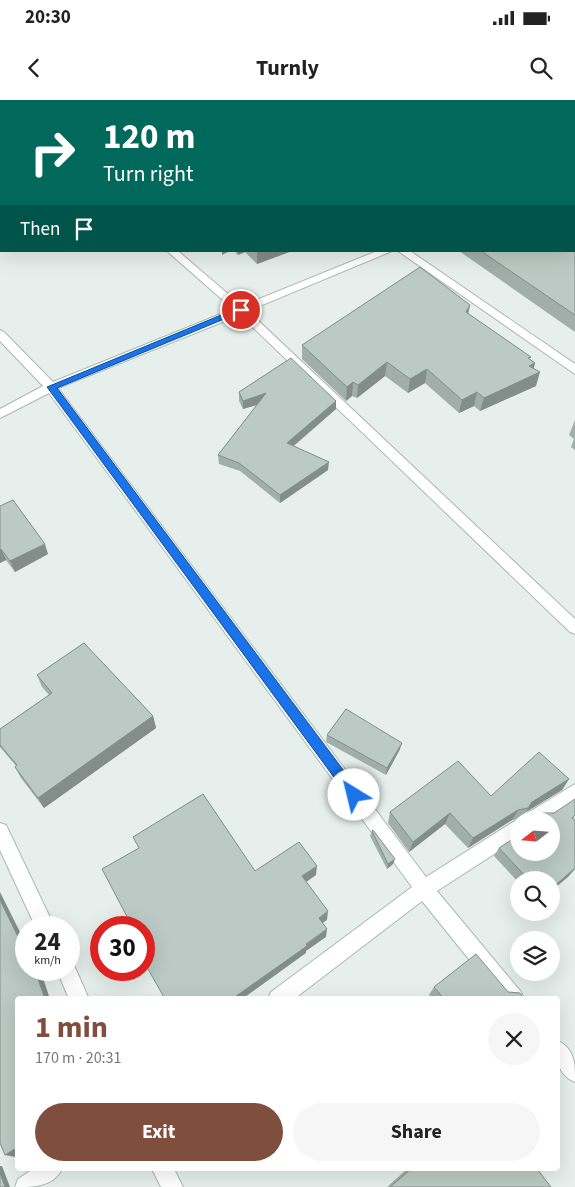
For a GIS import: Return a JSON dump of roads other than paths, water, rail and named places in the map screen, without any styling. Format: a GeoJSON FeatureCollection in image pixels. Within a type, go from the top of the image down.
{"type":"FeatureCollection","features":[{"type":"Feature","properties":{"kind":"street"},"geometry":{"type":"LineString","coordinates":[[173,252],[241,310],[575,628]]}},
{"type":"Feature","properties":{"kind":"street"},"geometry":{"type":"LineString","coordinates":[[0,414],[51,387],[385,252]]}},
{"type":"Feature","properties":{"kind":"street"},"geometry":{"type":"LineString","coordinates":[[404,252],[575,370]]}},
{"type":"Feature","properties":{"kind":"street"},"geometry":{"type":"LineString","coordinates":[[0,334],[51,387],[424,889],[512,996]]}},
{"type":"Feature","properties":{"kind":"street"},"geometry":{"type":"LineString","coordinates":[[546,811],[575,792]]}},
{"type":"Feature","properties":{"kind":"street"},"geometry":{"type":"LineString","coordinates":[[0,831],[40,916]]}},
{"type":"Feature","properties":{"kind":"street"},"geometry":{"type":"LineString","coordinates":[[282,996],[424,889],[510,834]]}},
{"type":"Feature","properties":{"kind":"street"},"geometry":{"type":"LineString","coordinates":[[71,981],[78,996]]}},
{"type":"Feature","properties":{"kind":"street"},"geometry":{"type":"LineString","coordinates":[[560,1053],[575,1072]]}},
{"type":"Feature","properties":{"kind":"street"},"geometry":{"type":"LineString","coordinates":[[26,1187],[48,1171]]}},
{"type":"Feature","properties":{"kind":"street"},"geometry":{"type":"LineString","coordinates":[[164,1171],[172,1187]]}}]}
